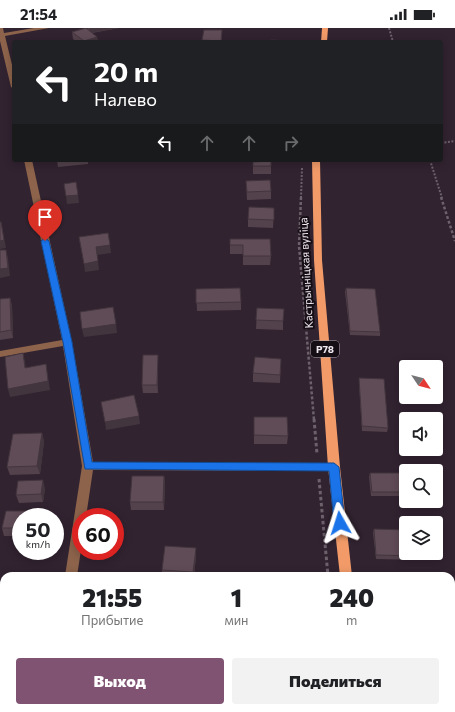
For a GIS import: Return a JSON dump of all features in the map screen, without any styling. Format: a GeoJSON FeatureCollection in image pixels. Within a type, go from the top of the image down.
{"type":"FeatureCollection","features":[{"type":"Feature","properties":{"kind":"main road"},"geometry":{"type":"LineString","coordinates":[[324,40],[325,28]]}},
{"type":"Feature","properties":{"kind":"main road","name":"Кастрычніцкая вуліца"},"geometry":{"type":"LineString","coordinates":[[316,162],[318,260],[334,467],[346,572]]}},
{"type":"Feature","properties":{"kind":"street"},"geometry":{"type":"LineString","coordinates":[[12,76],[1,31],[46,28]]}},
{"type":"Feature","properties":{"kind":"street"},"geometry":{"type":"LineString","coordinates":[[0,66],[10,64]]}},
{"type":"Feature","properties":{"kind":"street"},"geometry":{"type":"LineString","coordinates":[[28,162],[67,342],[88,466],[72,572]]}},
{"type":"Feature","properties":{"kind":"street"},"geometry":{"type":"LineString","coordinates":[[0,354],[67,342]]}},
{"type":"Feature","properties":{"kind":"street"},"geometry":{"type":"LineString","coordinates":[[88,466],[334,467]]}},
{"type":"Feature","properties":{"kind":"path"},"geometry":{"type":"LineString","coordinates":[[389,28],[393,40]]}},
{"type":"Feature","properties":{"kind":"path"},"geometry":{"type":"LineString","coordinates":[[443,143],[455,141]]}},
{"type":"Feature","properties":{"kind":"path"},"geometry":{"type":"LineString","coordinates":[[431,162],[455,241]]}},
{"type":"Feature","properties":{"kind":"path"},"geometry":{"type":"LineString","coordinates":[[302,167],[299,246],[328,572]]}},
{"type":"Feature","properties":{"kind":"building"},"geometry":{"type":"Polygon","coordinates":[[[86,28],[97,37],[83,40],[72,32],[86,28]]]}},
{"type":"Feature","properties":{"kind":"building"},"geometry":{"type":"Polygon","coordinates":[[[204,30],[222,30],[221,40],[202,40],[204,30]]]}},
{"type":"Feature","properties":{"kind":"building"},"geometry":{"type":"Polygon","coordinates":[[[253,162],[271,162],[271,166],[253,166],[253,162]]]}},
{"type":"Feature","properties":{"kind":"building"},"geometry":{"type":"Polygon","coordinates":[[[270,180],[271,191],[247,192],[246,181],[270,180]]]}},
{"type":"Feature","properties":{"kind":"building"},"geometry":{"type":"Polygon","coordinates":[[[76,182],[78,195],[66,196],[64,184],[76,182]]]}},
{"type":"Feature","properties":{"kind":"building"},"geometry":{"type":"Polygon","coordinates":[[[249,207],[274,208],[274,220],[248,219],[249,207]]]}},
{"type":"Feature","properties":{"kind":"building"},"geometry":{"type":"Polygon","coordinates":[[[0,222],[4,240],[0,241],[0,222]]]}},
{"type":"Feature","properties":{"kind":"building"},"geometry":{"type":"Polygon","coordinates":[[[108,233],[110,245],[96,247],[98,261],[84,264],[79,237],[108,233]]]}},
{"type":"Feature","properties":{"kind":"building"},"geometry":{"type":"Polygon","coordinates":[[[230,239],[270,239],[271,256],[243,256],[243,245],[230,245],[230,239]]]}},
{"type":"Feature","properties":{"kind":"building"},"geometry":{"type":"Polygon","coordinates":[[[0,250],[6,250],[8,268],[0,269],[0,250]]]}},
{"type":"Feature","properties":{"kind":"building"},"geometry":{"type":"Polygon","coordinates":[[[240,288],[241,302],[196,303],[196,289],[240,288]]]}},
{"type":"Feature","properties":{"kind":"building"},"geometry":{"type":"Polygon","coordinates":[[[346,288],[375,289],[380,332],[350,331],[346,288]]]}},
{"type":"Feature","properties":{"kind":"building"},"geometry":{"type":"Polygon","coordinates":[[[10,298],[11,330],[0,332],[0,299],[10,298]]]}},
{"type":"Feature","properties":{"kind":"building"},"geometry":{"type":"Polygon","coordinates":[[[113,307],[116,324],[82,329],[80,312],[113,307]]]}},
{"type":"Feature","properties":{"kind":"building"},"geometry":{"type":"Polygon","coordinates":[[[257,308],[284,309],[283,321],[256,320],[257,308]]]}},
{"type":"Feature","properties":{"kind":"building"},"geometry":{"type":"Polygon","coordinates":[[[23,353],[25,368],[46,364],[48,381],[8,389],[5,357],[23,353]]]}},
{"type":"Feature","properties":{"kind":"building"},"geometry":{"type":"Polygon","coordinates":[[[143,355],[158,355],[157,385],[142,385],[143,355]]]}},
{"type":"Feature","properties":{"kind":"building"},"geometry":{"type":"Polygon","coordinates":[[[255,357],[281,359],[280,375],[253,373],[255,357]]]}},
{"type":"Feature","properties":{"kind":"building"},"geometry":{"type":"Polygon","coordinates":[[[359,378],[384,379],[388,428],[362,426],[359,378]]]}},
{"type":"Feature","properties":{"kind":"building"},"geometry":{"type":"Polygon","coordinates":[[[134,395],[139,416],[105,422],[101,402],[134,395]]]}},
{"type":"Feature","properties":{"kind":"building"},"geometry":{"type":"Polygon","coordinates":[[[254,417],[287,417],[288,436],[254,435],[254,417]]]}},
{"type":"Feature","properties":{"kind":"building"},"geometry":{"type":"Polygon","coordinates":[[[42,433],[37,466],[7,467],[13,434],[42,433]]]}},
{"type":"Feature","properties":{"kind":"building"},"geometry":{"type":"Polygon","coordinates":[[[370,473],[399,473],[399,492],[372,492],[370,473]]]}},
{"type":"Feature","properties":{"kind":"building"},"geometry":{"type":"Polygon","coordinates":[[[132,476],[164,476],[163,502],[130,502],[132,476]]]}},
{"type":"Feature","properties":{"kind":"building"},"geometry":{"type":"Polygon","coordinates":[[[43,480],[41,494],[16,495],[18,481],[43,480]]]}},
{"type":"Feature","properties":{"kind":"building"},"geometry":{"type":"Polygon","coordinates":[[[6,511],[12,511],[12,528],[2,528],[6,511]]]}},
{"type":"Feature","properties":{"kind":"building"},"geometry":{"type":"Polygon","coordinates":[[[374,529],[399,530],[399,556],[376,555],[374,529]]]}},
{"type":"Feature","properties":{"kind":"building"},"geometry":{"type":"Polygon","coordinates":[[[165,546],[196,548],[193,572],[162,570],[165,546]]]}},
{"type":"Feature","properties":{"kind":"route"},"geometry":{"type":"LineString","coordinates":[[45,241],[67,342],[88,466],[334,467],[340,523]]}}]}
